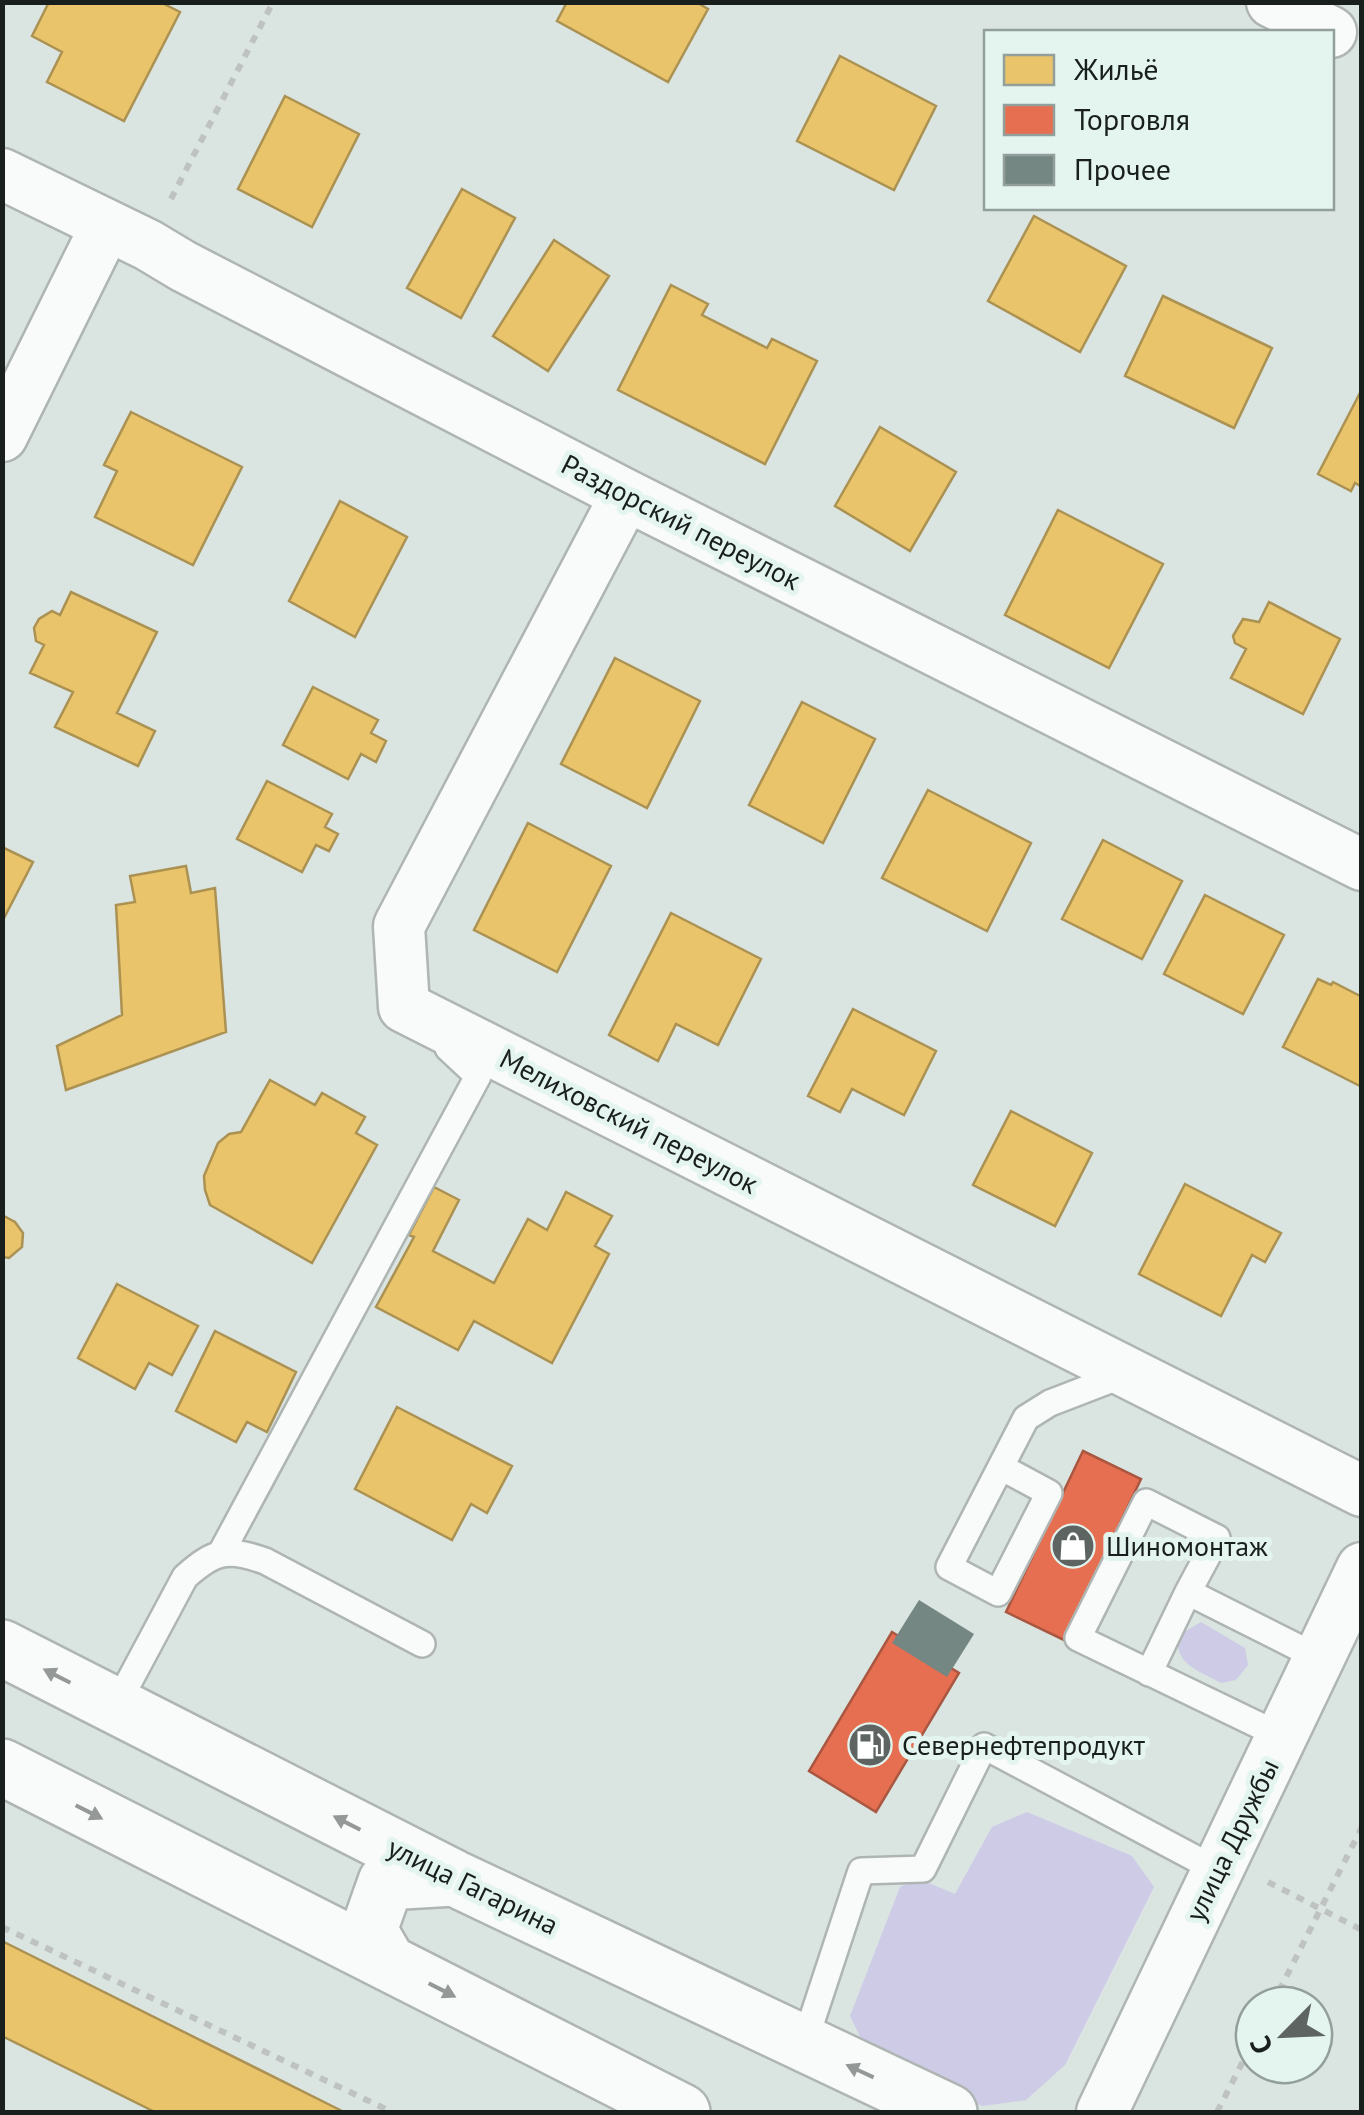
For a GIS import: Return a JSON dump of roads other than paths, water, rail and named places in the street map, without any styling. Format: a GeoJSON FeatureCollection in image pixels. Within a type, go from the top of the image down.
{"type":"FeatureCollection","features":[{"type":"Feature","properties":{"kind":"street"},"geometry":{"type":"LineString","coordinates":[[1272,2],[1327,30]]}},
{"type":"Feature","properties":{"kind":"street"},"geometry":{"type":"LineString","coordinates":[[1334,34],[1362,48]]}},
{"type":"Feature","properties":{"kind":"street","name":"Раздорский переулок"},"geometry":{"type":"LineString","coordinates":[[2,174],[626,495],[1362,865]]}},
{"type":"Feature","properties":{"kind":"street"},"geometry":{"type":"LineString","coordinates":[[2,436],[127,235]]}},
{"type":"Feature","properties":{"kind":"street"},"geometry":{"type":"LineString","coordinates":[[404,1008],[399,926],[626,495]]}},
{"type":"Feature","properties":{"kind":"street","name":"Мелиховский переулок"},"geometry":{"type":"LineString","coordinates":[[404,1008],[1362,1491]]}},
{"type":"Feature","properties":{"kind":"street","name":"улица Дружбы"},"geometry":{"type":"LineString","coordinates":[[1102,2112],[1362,1568]]}},
{"type":"Feature","properties":{"kind":"street","name":"улица Гагарина"},"geometry":{"type":"LineString","coordinates":[[2,1648],[454,1878],[948,2112]]}},
{"type":"Feature","properties":{"kind":"street"},"geometry":{"type":"LineString","coordinates":[[2,1767],[682,2112]]}},
{"type":"Feature","properties":{"kind":"street"},"geometry":{"type":"LineString","coordinates":[[388,1964],[368,1930],[386,1882],[454,1878]]}},
{"type":"Feature","properties":{"kind":"lane"},"geometry":{"type":"LineString","coordinates":[[221,1553],[478,1076],[404,1008]]}},
{"type":"Feature","properties":{"kind":"lane"},"geometry":{"type":"LineString","coordinates":[[1001,1467],[1050,1493],[998,1592],[950,1567],[1001,1467],[1026,1418],[1050,1403],[1128,1372]]}},
{"type":"Feature","properties":{"kind":"lane"},"geometry":{"type":"LineString","coordinates":[[1149,1674],[1217,1538],[1146,1502],[1078,1638],[1149,1674],[1282,1736]]}},
{"type":"Feature","properties":{"kind":"lane"},"geometry":{"type":"LineString","coordinates":[[116,1706],[185,1577],[221,1553],[240,1552],[266,1561],[422,1644]]}},
{"type":"Feature","properties":{"kind":"lane"},"geometry":{"type":"LineString","coordinates":[[1188,1592],[1319,1658]]}},
{"type":"Feature","properties":{"kind":"lane"},"geometry":{"type":"LineString","coordinates":[[804,2044],[861,1870],[924,1869],[984,1746],[1220,1864]]}},
{"type":"Feature","properties":{"kind":"place","name":"Шиномонтаж"},"geometry":{"type":"Point","coordinates":[1073,1546]}},
{"type":"Feature","properties":{"kind":"place","name":"Севернефтепродукт"},"geometry":{"type":"Point","coordinates":[870,1745]}}]}
